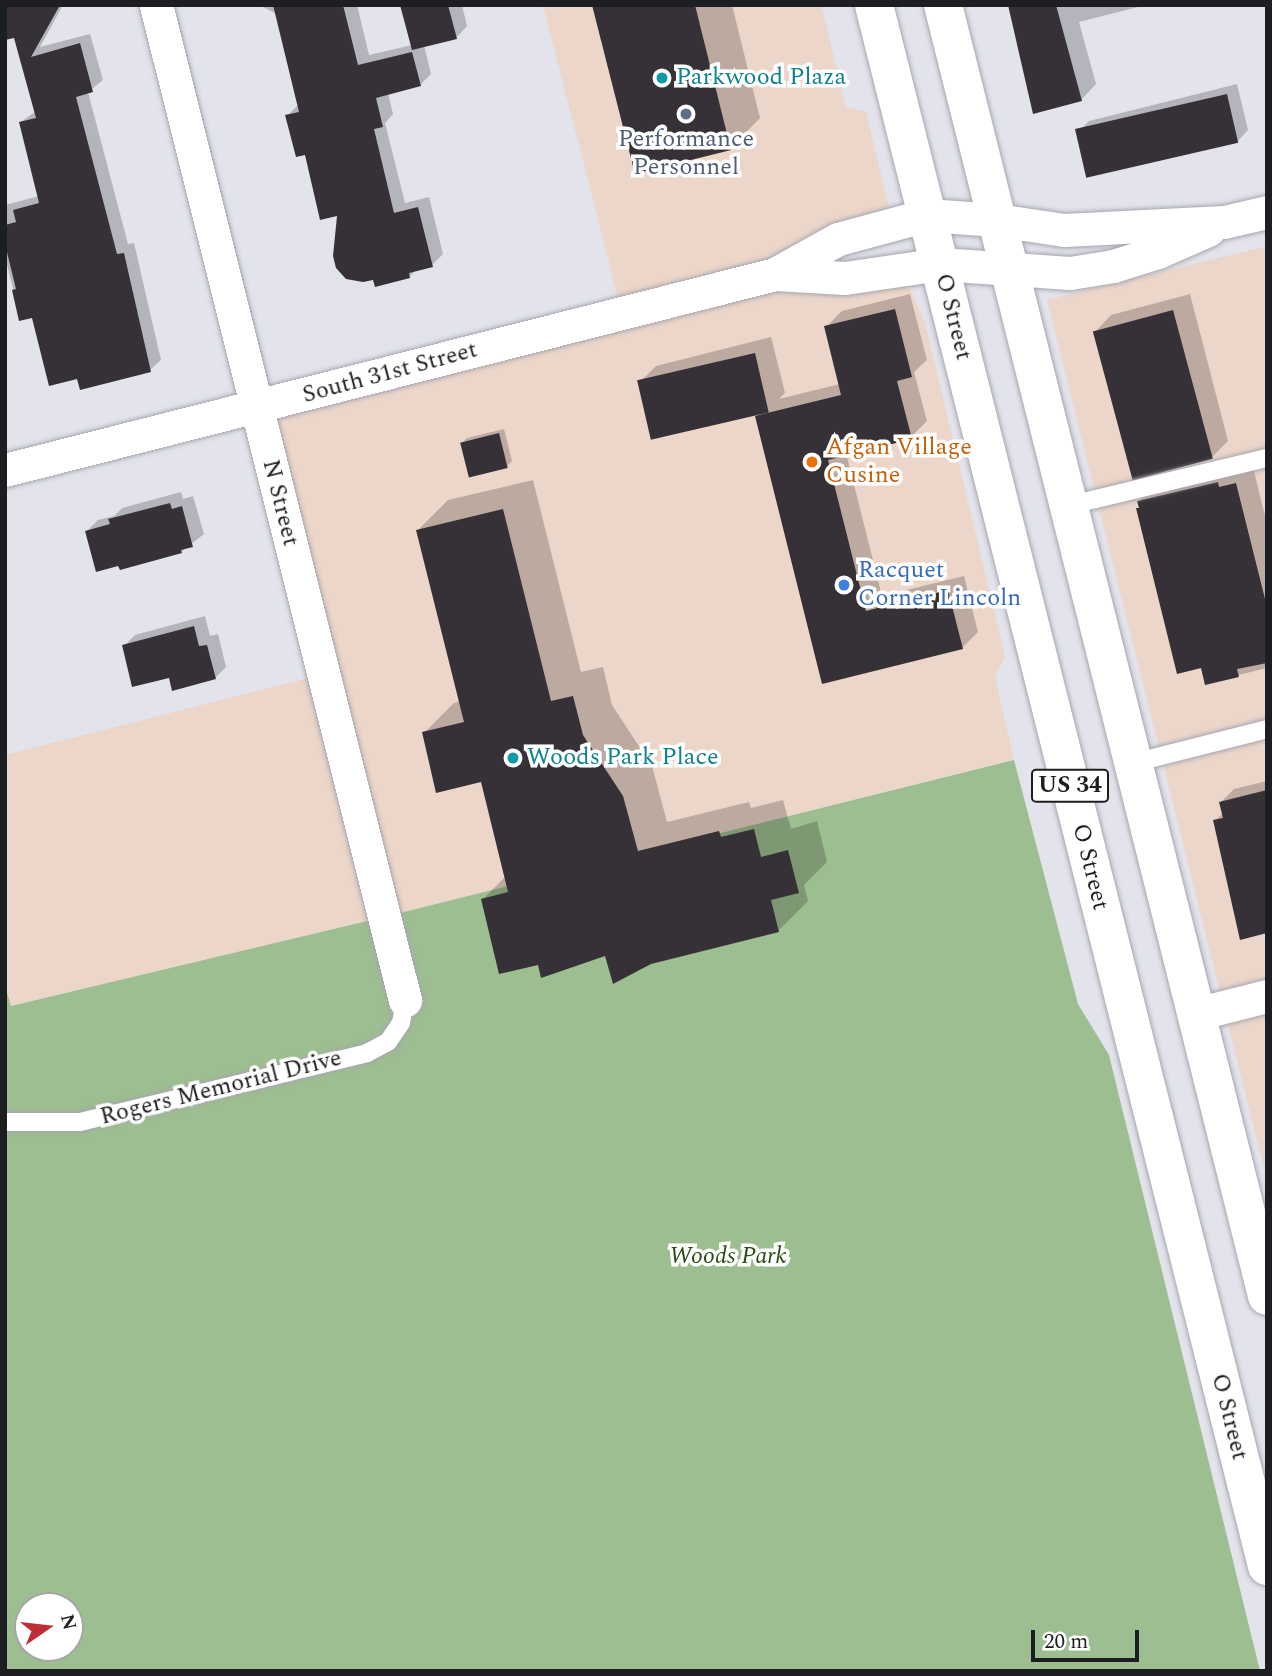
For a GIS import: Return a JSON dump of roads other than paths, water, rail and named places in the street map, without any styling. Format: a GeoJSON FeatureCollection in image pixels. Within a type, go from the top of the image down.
{"type":"FeatureCollection","features":[{"type":"Feature","properties":{"kind":"main road","name":"O Street"},"geometry":{"type":"LineString","coordinates":[[874,5],[1267,1566]]}},
{"type":"Feature","properties":{"kind":"main road","name":"US 34"},"geometry":{"type":"LineString","coordinates":[[943,5],[1267,1295]]}},
{"type":"Feature","properties":{"kind":"street","name":"N Street"},"geometry":{"type":"LineString","coordinates":[[156,5],[405,1000]]}},
{"type":"Feature","properties":{"kind":"street"},"geometry":{"type":"LineString","coordinates":[[1224,222],[1267,212]]}},
{"type":"Feature","properties":{"kind":"street","name":"South 31st Street"},"geometry":{"type":"LineString","coordinates":[[5,470],[775,274],[838,239],[927,215],[997,220],[1064,230],[1224,222]]}},
{"type":"Feature","properties":{"kind":"street","name":"South 31st Street"},"geometry":{"type":"LineString","coordinates":[[775,274],[845,278],[940,264],[1070,274],[1113,266],[1158,253],[1224,222]]}},
{"type":"Feature","properties":{"kind":"street"},"geometry":{"type":"LineString","coordinates":[[1196,1014],[1267,996]]}},
{"type":"Feature","properties":{"kind":"lane"},"geometry":{"type":"LineString","coordinates":[[1067,506],[1267,458]]}},
{"type":"Feature","properties":{"kind":"lane"},"geometry":{"type":"LineString","coordinates":[[1133,763],[1267,729]]}},
{"type":"Feature","properties":{"kind":"lane","name":"Rogers Memorial Drive"},"geometry":{"type":"LineString","coordinates":[[5,1122],[80,1122],[367,1053],[388,1042],[401,1023],[405,1000]]}},
{"type":"Feature","properties":{"kind":"place","name":"Parkwood Plaza"},"geometry":{"type":"Point","coordinates":[662,78]}},
{"type":"Feature","properties":{"kind":"place","name":"Performance Personnel"},"geometry":{"type":"Point","coordinates":[686,114]}},
{"type":"Feature","properties":{"kind":"place","name":"Afgan Village Cusine"},"geometry":{"type":"Point","coordinates":[812,462]}},
{"type":"Feature","properties":{"kind":"place","name":"Racquet Corner Lincoln"},"geometry":{"type":"Point","coordinates":[844,585]}},
{"type":"Feature","properties":{"kind":"place","name":"Woods Park Place"},"geometry":{"type":"Point","coordinates":[513,758]}},
{"type":"Feature","properties":{"kind":"park label","name":"Woods Park"},"geometry":{"type":"Point","coordinates":[728,1257]}}]}
